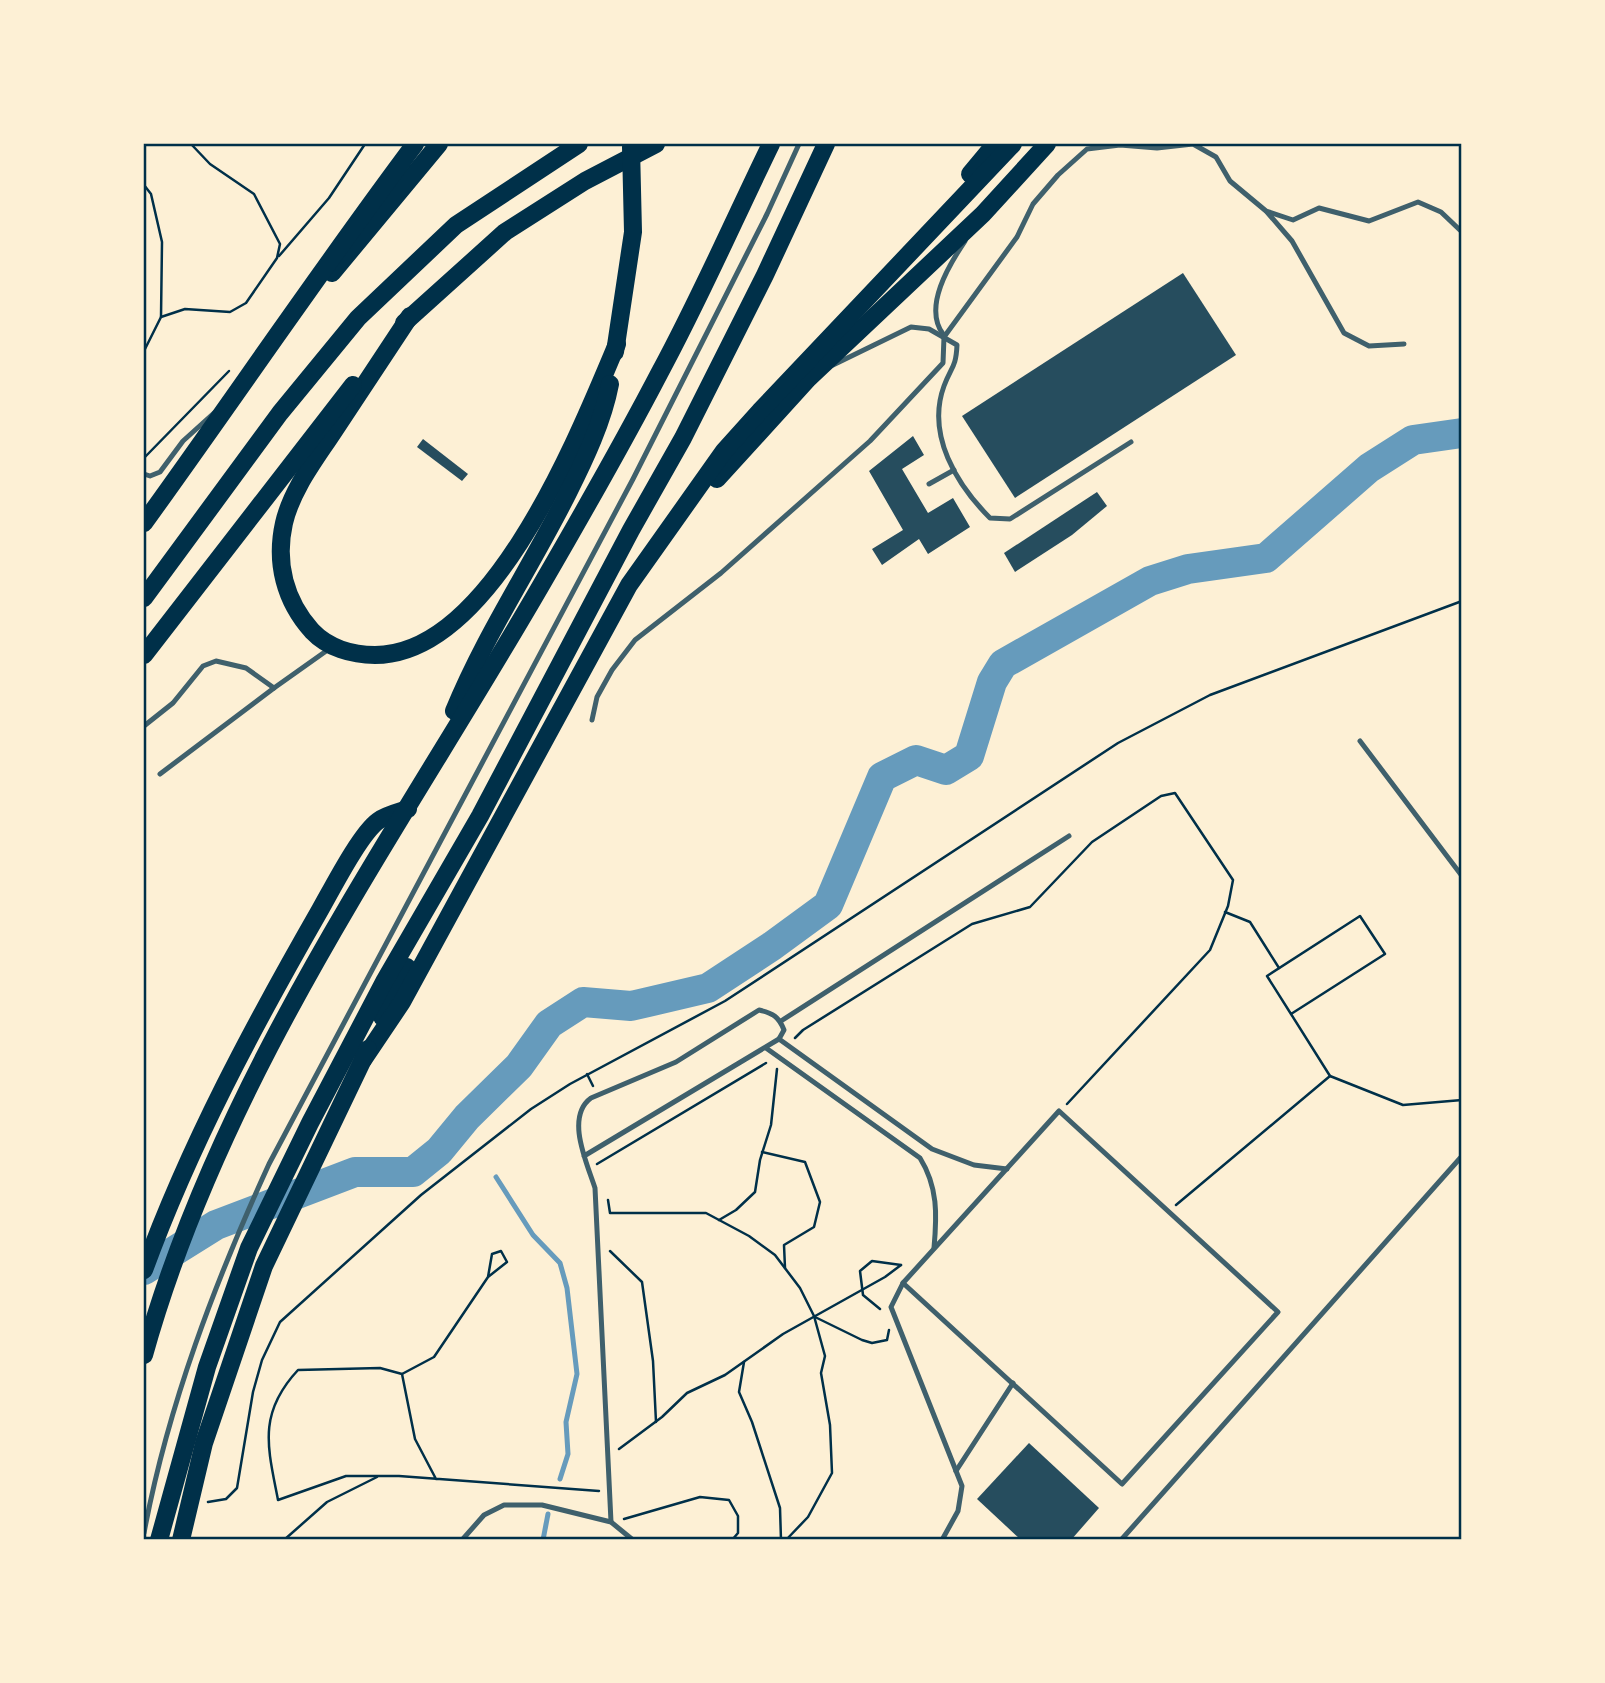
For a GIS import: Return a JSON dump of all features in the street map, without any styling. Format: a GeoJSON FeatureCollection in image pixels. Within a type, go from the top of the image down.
{"type":"FeatureCollection","features":[{"type":"Feature","properties":{"kind":"highway"},"geometry":{"type":"LineString","coordinates":[[144,523],[271,347],[323,266],[415,144]]}},
{"type":"Feature","properties":{"kind":"highway"},"geometry":{"type":"LineString","coordinates":[[271,347],[439,144]]}},
{"type":"Feature","properties":{"kind":"highway"},"geometry":{"type":"LineString","coordinates":[[144,598],[280,413],[358,318],[456,225],[579,144]]}},
{"type":"Feature","properties":{"kind":"highway"},"geometry":{"type":"LineString","coordinates":[[435,760],[473,664],[545,539],[584,461],[608,396],[634,232],[631,144]]}},
{"type":"Feature","properties":{"kind":"highway"},"geometry":{"type":"LineString","coordinates":[[144,655],[313,434],[410,316],[505,232],[585,181],[656,144]]}},
{"type":"Feature","properties":{"kind":"highway"},"geometry":{"type":"LineString","coordinates":[[145,1349],[179,1251],[232,1120],[289,1007],[542,584],[662,370],[771,144]]}},
{"type":"Feature","properties":{"kind":"highway"},"geometry":{"type":"LineString","coordinates":[[159,1539],[207,1367],[249,1248],[341,1044],[480,816],[661,473],[683,438],[765,275],[826,144]]}},
{"type":"Feature","properties":{"kind":"highway"},"geometry":{"type":"LineString","coordinates":[[904,256],[995,144]]}},
{"type":"Feature","properties":{"kind":"highway"},"geometry":{"type":"LineString","coordinates":[[363,1060],[402,1002],[629,585],[724,452],[904,256],[1013,144]]}},
{"type":"Feature","properties":{"kind":"highway"},"geometry":{"type":"LineString","coordinates":[[595,649],[675,530],[735,458],[808,379],[983,214],[1046,144]]}},
{"type":"Feature","properties":{"kind":"highway"},"geometry":{"type":"LineString","coordinates":[[410,316],[298,488],[285,522],[281,566],[286,586],[304,622],[317,636],[333,647],[350,652],[386,655],[422,643],[459,617],[526,533],[554,486],[617,344]]}},
{"type":"Feature","properties":{"kind":"highway"},"geometry":{"type":"LineString","coordinates":[[144,1270],[171,1198],[215,1102],[272,995],[362,842],[378,821],[408,808]]}},
{"type":"Feature","properties":{"kind":"highway"},"geometry":{"type":"LineString","coordinates":[[181,1539],[204,1443],[225,1374],[264,1266],[392,994],[412,958],[443,879]]}},
{"type":"Feature","properties":{"kind":"lane"},"geometry":{"type":"LineString","coordinates":[[144,1533],[190,1360],[223,1264],[269,1164],[341,1044],[633,479],[767,214],[799,144]]}},
{"type":"Feature","properties":{"kind":"lane"},"geometry":{"type":"LineString","coordinates":[[592,720],[602,688],[635,640],[721,573],[870,442],[943,363],[944,337],[1017,237],[1033,204],[1058,175],[1087,149],[1120,145],[1157,148],[1193,144],[1216,157],[1230,181],[1266,211],[1306,261],[1345,333],[1370,346],[1404,344]]}},
{"type":"Feature","properties":{"kind":"lane"},"geometry":{"type":"LineString","coordinates":[[1266,211],[1293,220],[1319,208],[1369,221],[1418,202],[1441,212],[1461,232]]}},
{"type":"Feature","properties":{"kind":"lane"},"geometry":{"type":"LineString","coordinates":[[944,337],[937,327],[935,312],[938,294],[963,243],[983,214]]}},
{"type":"Feature","properties":{"kind":"lane"},"geometry":{"type":"LineString","coordinates":[[808,379],[911,327],[929,328],[957,345],[956,366],[944,385],[939,411],[940,433],[954,470],[969,496],[990,518],[1010,519],[1132,442]]}},
{"type":"Feature","properties":{"kind":"lane"},"geometry":{"type":"LineString","coordinates":[[144,474],[150,476],[160,472],[183,441],[244,384]]}},
{"type":"Feature","properties":{"kind":"lane"},"geometry":{"type":"LineString","coordinates":[[929,484],[954,470]]}},
{"type":"Feature","properties":{"kind":"lane"},"geometry":{"type":"LineString","coordinates":[[160,774],[333,647]]}},
{"type":"Feature","properties":{"kind":"lane"},"geometry":{"type":"LineString","coordinates":[[144,726],[173,703],[203,666],[216,661],[246,668],[274,688]]}},
{"type":"Feature","properties":{"kind":"lane"},"geometry":{"type":"LineString","coordinates":[[1360,741],[1461,876]]}},
{"type":"Feature","properties":{"kind":"lane"},"geometry":{"type":"LineString","coordinates":[[781,1021],[1069,836]]}},
{"type":"Feature","properties":{"kind":"lane"},"geometry":{"type":"LineString","coordinates":[[584,1156],[766,1048],[779,1039],[784,1030],[781,1021],[773,1013],[759,1010],[676,1062],[591,1098],[584,1103],[579,1114],[584,1156],[591,1177],[597,1234],[611,1522]]}},
{"type":"Feature","properties":{"kind":"lane"},"geometry":{"type":"LineString","coordinates":[[779,1039],[932,1149],[974,1165],[1007,1169]]}},
{"type":"Feature","properties":{"kind":"lane"},"geometry":{"type":"LineString","coordinates":[[766,1048],[920,1158],[929,1172],[938,1204],[934,1248]]}},
{"type":"Feature","properties":{"kind":"lane"},"geometry":{"type":"LineString","coordinates":[[903,1283],[1122,1483],[1278,1312],[1059,1111],[921,1262],[903,1283],[891,1307],[962,1486],[958,1511],[942,1539]]}},
{"type":"Feature","properties":{"kind":"lane"},"geometry":{"type":"LineString","coordinates":[[1121,1539],[1461,1156]]}},
{"type":"Feature","properties":{"kind":"lane"},"geometry":{"type":"LineString","coordinates":[[956,1471],[1013,1383]]}},
{"type":"Feature","properties":{"kind":"lane"},"geometry":{"type":"LineString","coordinates":[[462,1539],[484,1515],[504,1504],[541,1505],[611,1522],[633,1539]]}},
{"type":"Feature","properties":{"kind":"path"},"geometry":{"type":"LineString","coordinates":[[191,144],[209,164],[254,194],[280,244],[277,258]]}},
{"type":"Feature","properties":{"kind":"path"},"geometry":{"type":"LineString","coordinates":[[161,317],[185,309],[230,312],[246,303],[277,258],[329,198],[365,144]]}},
{"type":"Feature","properties":{"kind":"path"},"geometry":{"type":"LineString","coordinates":[[144,185],[151,194],[162,242],[161,317],[144,351]]}},
{"type":"Feature","properties":{"kind":"path"},"geometry":{"type":"LineString","coordinates":[[144,458],[236,361]]}},
{"type":"Feature","properties":{"kind":"path"},"geometry":{"type":"LineString","coordinates":[[249,1408],[262,1360],[272,1336],[285,1316],[421,1195],[531,1109],[570,1084],[725,1002],[1118,743],[1210,695],[1461,601]]}},
{"type":"Feature","properties":{"kind":"path"},"geometry":{"type":"LineString","coordinates":[[788,1045],[803,1030],[972,924],[1030,907],[1092,842],[1161,796],[1175,793],[1233,880],[1225,912],[1210,950],[1059,1111]]}},
{"type":"Feature","properties":{"kind":"path"},"geometry":{"type":"LineString","coordinates":[[1225,912],[1250,922],[1279,968]]}},
{"type":"Feature","properties":{"kind":"path"},"geometry":{"type":"LineString","coordinates":[[1291,1014],[1385,954],[1360,916],[1267,975],[1291,1014],[1330,1076],[1403,1105],[1461,1100]]}},
{"type":"Feature","properties":{"kind":"path"},"geometry":{"type":"LineString","coordinates":[[719,1220],[736,1210],[755,1192],[762,1152],[771,1125],[778,1055]]}},
{"type":"Feature","properties":{"kind":"path"},"geometry":{"type":"LineString","coordinates":[[589,1169],[778,1055]]}},
{"type":"Feature","properties":{"kind":"path"},"geometry":{"type":"LineString","coordinates":[[1168,1211],[1330,1076]]}},
{"type":"Feature","properties":{"kind":"path"},"geometry":{"type":"LineString","coordinates":[[762,1152],[805,1162],[820,1202],[814,1227],[784,1245],[785,1268]]}},
{"type":"Feature","properties":{"kind":"path"},"geometry":{"type":"LineString","coordinates":[[591,1177],[605,1181],[610,1213],[706,1213],[749,1236],[775,1255],[800,1288],[814,1316],[825,1356],[821,1373],[830,1425],[832,1473],[808,1517],[784,1539]]}},
{"type":"Feature","properties":{"kind":"path"},"geometry":{"type":"LineString","coordinates":[[597,1234],[613,1255],[642,1282],[653,1361],[656,1422]]}},
{"type":"Feature","properties":{"kind":"path"},"geometry":{"type":"LineString","coordinates":[[488,1277],[492,1254],[501,1251],[507,1262],[488,1277],[434,1357],[402,1374],[380,1367],[298,1370],[281,1389],[266,1438],[278,1500],[346,1476],[436,1479],[610,1492]]}},
{"type":"Feature","properties":{"kind":"path"},"geometry":{"type":"LineString","coordinates":[[882,1310],[861,1291],[860,1271],[872,1261],[901,1265],[921,1262]]}},
{"type":"Feature","properties":{"kind":"path"},"geometry":{"type":"LineString","coordinates":[[608,1458],[656,1422],[687,1393],[725,1375],[783,1334],[861,1291],[901,1265]]}},
{"type":"Feature","properties":{"kind":"path"},"geometry":{"type":"LineString","coordinates":[[814,1316],[872,1343],[887,1340],[889,1327]]}},
{"type":"Feature","properties":{"kind":"path"},"geometry":{"type":"LineString","coordinates":[[744,1362],[739,1392],[752,1422],[780,1508],[784,1539]]}},
{"type":"Feature","properties":{"kind":"path"},"geometry":{"type":"LineString","coordinates":[[402,1374],[415,1438],[436,1479]]}},
{"type":"Feature","properties":{"kind":"path"},"geometry":{"type":"LineString","coordinates":[[284,1539],[327,1502],[380,1476]]}},
{"type":"Feature","properties":{"kind":"path"},"geometry":{"type":"LineString","coordinates":[[611,1522],[700,1497],[729,1500],[738,1516],[738,1533],[732,1539]]}},
{"type":"Feature","properties":{"kind":"building"},"geometry":{"type":"Polygon","coordinates":[[[1183,273],[1236,355],[1015,498],[962,416],[1183,273]]]}},
{"type":"Feature","properties":{"kind":"building"},"geometry":{"type":"Polygon","coordinates":[[[913,436],[924,455],[902,469],[928,513],[953,498],[970,527],[928,554],[919,539],[882,565],[872,549],[903,530],[869,471],[913,436]]]}},
{"type":"Feature","properties":{"kind":"building"},"geometry":{"type":"Polygon","coordinates":[[[423,439],[468,474],[462,481],[417,447],[423,439]]]}},
{"type":"Feature","properties":{"kind":"building"},"geometry":{"type":"Polygon","coordinates":[[[1097,492],[1107,506],[1072,535],[1015,572],[1004,553],[1097,492]]]}},
{"type":"Feature","properties":{"kind":"building"},"geometry":{"type":"Polygon","coordinates":[[[1029,1443],[1099,1508],[1071,1540],[1021,1540],[977,1499],[1029,1443]]]}},
{"type":"Feature","properties":{"kind":"waterway"},"geometry":{"type":"LineString","coordinates":[[144,1270],[216,1225],[355,1172],[413,1172],[439,1151],[467,1117],[519,1066],[549,1024],[583,1002],[631,1006],[708,988],[828,905],[882,777],[916,760],[946,770],[969,756],[992,682],[1003,664],[1150,581],[1188,569],[1266,558],[1369,468],[1413,440],[1462,433]]}},
{"type":"Feature","properties":{"kind":"waterway"},"geometry":{"type":"LineString","coordinates":[[464,1121],[468,1134]]}},
{"type":"Feature","properties":{"kind":"waterway"},"geometry":{"type":"LineString","coordinates":[[496,1177],[533,1235],[560,1263],[567,1288],[577,1374],[566,1422],[568,1454],[560,1479]]}},
{"type":"Feature","properties":{"kind":"waterway"},"geometry":{"type":"LineString","coordinates":[[543,1540],[548,1514]]}}]}
